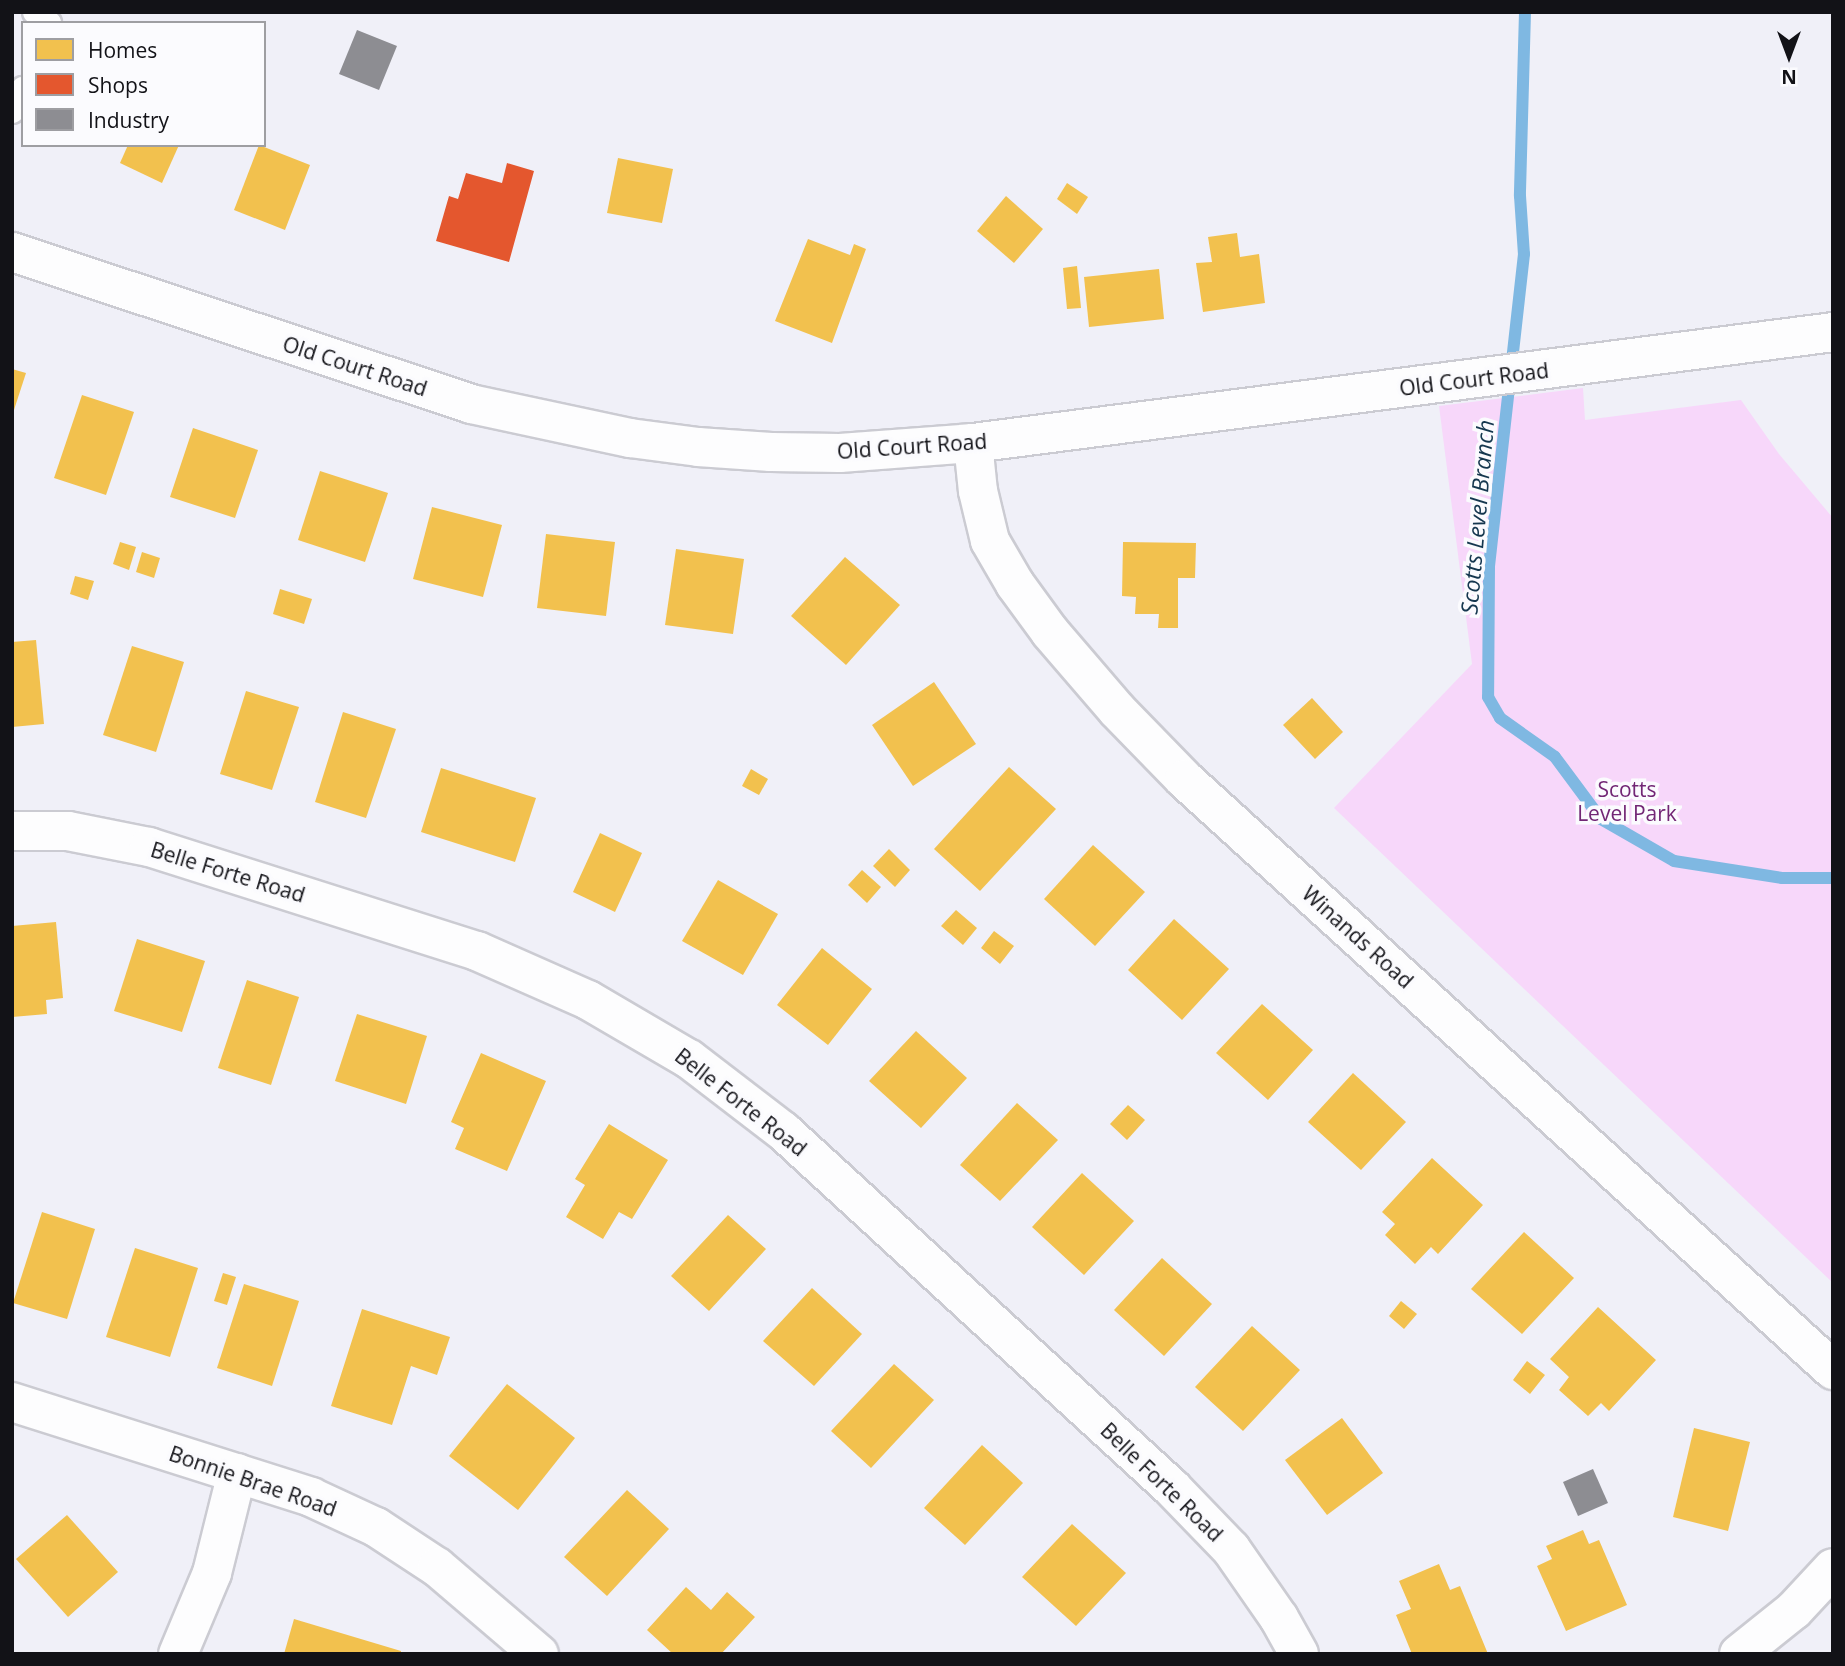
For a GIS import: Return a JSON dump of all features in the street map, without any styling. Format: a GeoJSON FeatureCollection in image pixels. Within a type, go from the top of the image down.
{"type":"FeatureCollection","features":[{"type":"Feature","properties":{"kind":"street","name":"Old Court Road"},"geometry":{"type":"LineString","coordinates":[[12,252],[471,404],[543,422],[698,447],[771,452],[840,453],[973,443],[1833,332]]}},
{"type":"Feature","properties":{"kind":"street","name":"Winands Road"},"geometry":{"type":"LineString","coordinates":[[973,443],[978,491],[990,541],[1015,584],[1050,632],[1117,710],[1194,788],[1833,1370]]}},
{"type":"Feature","properties":{"kind":"street","name":"Belle Forte Road"},"geometry":{"type":"LineString","coordinates":[[12,831],[68,831],[149,846],[477,951],[588,1000],[689,1059],[783,1131],[1172,1488],[1231,1549],[1279,1618],[1299,1654]]}},
{"type":"Feature","properties":{"kind":"street","name":"Bonnie Brae Road"},"geometry":{"type":"LineString","coordinates":[[12,1402],[311,1497],[376,1527],[437,1567],[539,1654]]}},
{"type":"Feature","properties":{"kind":"street"},"geometry":{"type":"LineString","coordinates":[[177,1654],[212,1573],[237,1473]]}},
{"type":"Feature","properties":{"kind":"street"},"geometry":{"type":"LineString","coordinates":[[1738,1654],[1794,1610],[1833,1568]]}},
{"type":"Feature","properties":{"kind":"lane"},"geometry":{"type":"LineString","coordinates":[[12,111],[21,93]]}},
{"type":"Feature","properties":{"kind":"green space","name":"Scotts Level Park"},"geometry":{"type":"Polygon","coordinates":[[[1583,388],[1585,420],[1741,400],[1779,454],[1833,518],[1833,1283],[1334,808],[1472,664],[1439,406],[1583,388]]]}},
{"type":"Feature","properties":{"kind":"building: Homes"},"geometry":{"type":"Polygon","coordinates":[[[127,147],[178,147],[162,183],[120,163],[127,147]]]}},
{"type":"Feature","properties":{"kind":"building: Homes"},"geometry":{"type":"Polygon","coordinates":[[[258,147],[310,165],[285,230],[234,210],[258,147]]]}},
{"type":"Feature","properties":{"kind":"building: Homes"},"geometry":{"type":"Polygon","coordinates":[[[618,158],[673,169],[662,223],[607,213],[618,158]]]}},
{"type":"Feature","properties":{"kind":"building: Homes"},"geometry":{"type":"Polygon","coordinates":[[[1067,183],[1088,197],[1077,214],[1057,199],[1067,183]]]}},
{"type":"Feature","properties":{"kind":"building: Homes"},"geometry":{"type":"Polygon","coordinates":[[[1006,196],[1043,229],[1014,263],[977,231],[1006,196]]]}},
{"type":"Feature","properties":{"kind":"building: Homes"},"geometry":{"type":"Polygon","coordinates":[[[1237,233],[1240,257],[1259,254],[1265,303],[1203,312],[1196,263],[1212,262],[1208,237],[1237,233]]]}},
{"type":"Feature","properties":{"kind":"building: Homes"},"geometry":{"type":"Polygon","coordinates":[[[808,239],[850,255],[854,244],[866,249],[832,343],[775,321],[808,239]]]}},
{"type":"Feature","properties":{"kind":"building: Homes"},"geometry":{"type":"Polygon","coordinates":[[[1077,266],[1081,308],[1067,309],[1063,268],[1077,266]]]}},
{"type":"Feature","properties":{"kind":"building: Homes"},"geometry":{"type":"Polygon","coordinates":[[[1159,269],[1164,319],[1089,327],[1084,277],[1159,269]]]}},
{"type":"Feature","properties":{"kind":"building: Homes"},"geometry":{"type":"Polygon","coordinates":[[[12,369],[26,373],[13,413],[12,413],[12,369]]]}},
{"type":"Feature","properties":{"kind":"building: Homes"},"geometry":{"type":"Polygon","coordinates":[[[82,395],[134,412],[106,495],[54,478],[82,395]]]}},
{"type":"Feature","properties":{"kind":"building: Homes"},"geometry":{"type":"Polygon","coordinates":[[[193,428],[258,450],[235,518],[170,497],[193,428]]]}},
{"type":"Feature","properties":{"kind":"building: Homes"},"geometry":{"type":"Polygon","coordinates":[[[320,471],[388,493],[365,562],[298,540],[320,471]]]}},
{"type":"Feature","properties":{"kind":"building: Homes"},"geometry":{"type":"Polygon","coordinates":[[[432,507],[502,525],[483,597],[413,579],[432,507]]]}},
{"type":"Feature","properties":{"kind":"building: Homes"},"geometry":{"type":"Polygon","coordinates":[[[546,534],[615,542],[606,616],[537,608],[546,534]]]}},
{"type":"Feature","properties":{"kind":"building: Homes"},"geometry":{"type":"Polygon","coordinates":[[[120,542],[136,547],[129,570],[113,564],[120,542]]]}},
{"type":"Feature","properties":{"kind":"building: Homes"},"geometry":{"type":"Polygon","coordinates":[[[1123,542],[1196,543],[1195,578],[1178,578],[1178,628],[1158,628],[1159,614],[1135,614],[1136,597],[1122,596],[1123,542]]]}},
{"type":"Feature","properties":{"kind":"building: Homes"},"geometry":{"type":"Polygon","coordinates":[[[676,549],[744,559],[733,634],[665,625],[676,549]]]}},
{"type":"Feature","properties":{"kind":"building: Homes"},"geometry":{"type":"Polygon","coordinates":[[[142,552],[160,558],[154,578],[136,572],[142,552]]]}},
{"type":"Feature","properties":{"kind":"building: Homes"},"geometry":{"type":"Polygon","coordinates":[[[845,557],[900,605],[846,665],[791,616],[845,557]]]}},
{"type":"Feature","properties":{"kind":"building: Homes"},"geometry":{"type":"Polygon","coordinates":[[[75,576],[94,581],[88,600],[70,594],[75,576]]]}},
{"type":"Feature","properties":{"kind":"building: Homes"},"geometry":{"type":"Polygon","coordinates":[[[280,589],[312,599],[304,624],[273,614],[280,589]]]}},
{"type":"Feature","properties":{"kind":"building: Homes"},"geometry":{"type":"Polygon","coordinates":[[[36,640],[44,724],[12,727],[12,642],[36,640]]]}},
{"type":"Feature","properties":{"kind":"building: Homes"},"geometry":{"type":"Polygon","coordinates":[[[132,646],[184,662],[156,752],[103,735],[132,646]]]}},
{"type":"Feature","properties":{"kind":"building: Homes"},"geometry":{"type":"Polygon","coordinates":[[[934,682],[976,744],[913,786],[872,725],[934,682]]]}},
{"type":"Feature","properties":{"kind":"building: Homes"},"geometry":{"type":"Polygon","coordinates":[[[246,691],[299,707],[272,790],[220,774],[246,691]]]}},
{"type":"Feature","properties":{"kind":"building: Homes"},"geometry":{"type":"Polygon","coordinates":[[[1312,698],[1343,732],[1315,759],[1283,725],[1312,698]]]}},
{"type":"Feature","properties":{"kind":"building: Homes"},"geometry":{"type":"Polygon","coordinates":[[[343,712],[396,729],[366,818],[315,802],[343,712]]]}},
{"type":"Feature","properties":{"kind":"building: Homes"},"geometry":{"type":"Polygon","coordinates":[[[1009,767],[1056,809],[980,891],[934,849],[1009,767]]]}},
{"type":"Feature","properties":{"kind":"building: Homes"},"geometry":{"type":"Polygon","coordinates":[[[441,768],[536,798],[515,862],[421,832],[441,768]]]}},
{"type":"Feature","properties":{"kind":"building: Homes"},"geometry":{"type":"Polygon","coordinates":[[[751,769],[768,779],[759,795],[742,786],[751,769]]]}},
{"type":"Feature","properties":{"kind":"building: Homes"},"geometry":{"type":"Polygon","coordinates":[[[600,833],[642,853],[615,912],[573,892],[600,833]]]}},
{"type":"Feature","properties":{"kind":"building: Homes"},"geometry":{"type":"Polygon","coordinates":[[[1093,845],[1145,892],[1095,946],[1044,899],[1093,845]]]}},
{"type":"Feature","properties":{"kind":"building: Homes"},"geometry":{"type":"Polygon","coordinates":[[[889,849],[910,870],[895,887],[873,866],[889,849]]]}},
{"type":"Feature","properties":{"kind":"building: Homes"},"geometry":{"type":"Polygon","coordinates":[[[862,870],[881,887],[867,903],[848,885],[862,870]]]}},
{"type":"Feature","properties":{"kind":"building: Homes"},"geometry":{"type":"Polygon","coordinates":[[[718,880],[778,914],[743,975],[682,941],[718,880]]]}},
{"type":"Feature","properties":{"kind":"building: Homes"},"geometry":{"type":"Polygon","coordinates":[[[956,910],[977,928],[963,945],[941,926],[956,910]]]}},
{"type":"Feature","properties":{"kind":"building: Homes"},"geometry":{"type":"Polygon","coordinates":[[[1174,919],[1229,969],[1182,1020],[1128,970],[1174,919]]]}},
{"type":"Feature","properties":{"kind":"building: Homes"},"geometry":{"type":"Polygon","coordinates":[[[56,922],[63,998],[46,1000],[47,1014],[12,1017],[12,926],[56,922]]]}},
{"type":"Feature","properties":{"kind":"building: Homes"},"geometry":{"type":"Polygon","coordinates":[[[994,931],[1014,946],[1000,964],[981,948],[994,931]]]}},
{"type":"Feature","properties":{"kind":"building: Homes"},"geometry":{"type":"Polygon","coordinates":[[[137,939],[205,961],[182,1032],[114,1011],[137,939]]]}},
{"type":"Feature","properties":{"kind":"building: Homes"},"geometry":{"type":"Polygon","coordinates":[[[822,948],[872,989],[828,1045],[777,1005],[822,948]]]}},
{"type":"Feature","properties":{"kind":"building: Homes"},"geometry":{"type":"Polygon","coordinates":[[[247,980],[299,997],[271,1085],[218,1068],[247,980]]]}},
{"type":"Feature","properties":{"kind":"building: Homes"},"geometry":{"type":"Polygon","coordinates":[[[1262,1004],[1313,1050],[1268,1100],[1216,1053],[1262,1004]]]}},
{"type":"Feature","properties":{"kind":"building: Homes"},"geometry":{"type":"Polygon","coordinates":[[[357,1014],[427,1036],[406,1104],[335,1081],[357,1014]]]}},
{"type":"Feature","properties":{"kind":"building: Homes"},"geometry":{"type":"Polygon","coordinates":[[[916,1031],[967,1078],[921,1128],[869,1081],[916,1031]]]}},
{"type":"Feature","properties":{"kind":"building: Homes"},"geometry":{"type":"Polygon","coordinates":[[[481,1053],[546,1081],[507,1171],[455,1149],[464,1128],[451,1122],[481,1053]]]}},
{"type":"Feature","properties":{"kind":"building: Homes"},"geometry":{"type":"Polygon","coordinates":[[[1353,1073],[1406,1122],[1361,1170],[1308,1122],[1353,1073]]]}},
{"type":"Feature","properties":{"kind":"building: Homes"},"geometry":{"type":"Polygon","coordinates":[[[1017,1103],[1058,1140],[1000,1201],[960,1165],[1017,1103]]]}},
{"type":"Feature","properties":{"kind":"building: Homes"},"geometry":{"type":"Polygon","coordinates":[[[1128,1105],[1145,1120],[1127,1140],[1110,1124],[1128,1105]]]}},
{"type":"Feature","properties":{"kind":"building: Homes"},"geometry":{"type":"Polygon","coordinates":[[[609,1124],[668,1160],[632,1219],[619,1212],[603,1239],[566,1217],[585,1185],[575,1179],[609,1124]]]}},
{"type":"Feature","properties":{"kind":"building: Homes"},"geometry":{"type":"Polygon","coordinates":[[[1432,1158],[1483,1205],[1438,1254],[1431,1247],[1415,1264],[1385,1235],[1395,1224],[1382,1212],[1432,1158]]]}},
{"type":"Feature","properties":{"kind":"building: Homes"},"geometry":{"type":"Polygon","coordinates":[[[1082,1173],[1134,1221],[1084,1275],[1032,1227],[1082,1173]]]}},
{"type":"Feature","properties":{"kind":"building: Homes"},"geometry":{"type":"Polygon","coordinates":[[[42,1212],[95,1229],[67,1319],[13,1303],[42,1212]]]}},
{"type":"Feature","properties":{"kind":"building: Homes"},"geometry":{"type":"Polygon","coordinates":[[[728,1215],[766,1249],[709,1311],[671,1276],[728,1215]]]}},
{"type":"Feature","properties":{"kind":"building: Homes"},"geometry":{"type":"Polygon","coordinates":[[[1524,1232],[1574,1278],[1522,1334],[1471,1289],[1524,1232]]]}},
{"type":"Feature","properties":{"kind":"building: Homes"},"geometry":{"type":"Polygon","coordinates":[[[135,1248],[198,1268],[170,1357],[106,1337],[135,1248]]]}},
{"type":"Feature","properties":{"kind":"building: Homes"},"geometry":{"type":"Polygon","coordinates":[[[1162,1258],[1212,1304],[1164,1356],[1114,1310],[1162,1258]]]}},
{"type":"Feature","properties":{"kind":"building: Homes"},"geometry":{"type":"Polygon","coordinates":[[[223,1273],[236,1277],[227,1305],[214,1301],[223,1273]]]}},
{"type":"Feature","properties":{"kind":"building: Homes"},"geometry":{"type":"Polygon","coordinates":[[[244,1284],[299,1301],[272,1386],[217,1368],[244,1284]]]}},
{"type":"Feature","properties":{"kind":"building: Homes"},"geometry":{"type":"Polygon","coordinates":[[[812,1288],[862,1334],[814,1386],[763,1341],[812,1288]]]}},
{"type":"Feature","properties":{"kind":"building: Homes"},"geometry":{"type":"Polygon","coordinates":[[[1401,1301],[1417,1314],[1404,1329],[1389,1316],[1401,1301]]]}},
{"type":"Feature","properties":{"kind":"building: Homes"},"geometry":{"type":"Polygon","coordinates":[[[1598,1307],[1656,1360],[1609,1411],[1601,1403],[1588,1416],[1559,1390],[1569,1377],[1550,1359],[1598,1307]]]}},
{"type":"Feature","properties":{"kind":"building: Homes"},"geometry":{"type":"Polygon","coordinates":[[[362,1309],[450,1337],[437,1375],[411,1366],[392,1425],[331,1406],[362,1309]]]}},
{"type":"Feature","properties":{"kind":"building: Homes"},"geometry":{"type":"Polygon","coordinates":[[[1252,1326],[1300,1370],[1243,1431],[1195,1387],[1252,1326]]]}},
{"type":"Feature","properties":{"kind":"building: Homes"},"geometry":{"type":"Polygon","coordinates":[[[1527,1361],[1545,1375],[1530,1394],[1513,1380],[1527,1361]]]}},
{"type":"Feature","properties":{"kind":"building: Homes"},"geometry":{"type":"Polygon","coordinates":[[[894,1364],[934,1400],[871,1468],[831,1431],[894,1364]]]}},
{"type":"Feature","properties":{"kind":"building: Homes"},"geometry":{"type":"Polygon","coordinates":[[[507,1384],[575,1438],[518,1510],[449,1456],[507,1384]]]}},
{"type":"Feature","properties":{"kind":"building: Homes"},"geometry":{"type":"Polygon","coordinates":[[[1342,1418],[1383,1473],[1327,1515],[1285,1460],[1342,1418]]]}},
{"type":"Feature","properties":{"kind":"building: Homes"},"geometry":{"type":"Polygon","coordinates":[[[1694,1428],[1750,1442],[1728,1531],[1673,1517],[1694,1428]]]}},
{"type":"Feature","properties":{"kind":"building: Homes"},"geometry":{"type":"Polygon","coordinates":[[[982,1445],[1023,1483],[965,1545],[924,1508],[982,1445]]]}},
{"type":"Feature","properties":{"kind":"building: Homes"},"geometry":{"type":"Polygon","coordinates":[[[627,1490],[669,1529],[607,1596],[564,1557],[627,1490]]]}},
{"type":"Feature","properties":{"kind":"building: Homes"},"geometry":{"type":"Polygon","coordinates":[[[67,1515],[118,1572],[68,1617],[16,1559],[67,1515]]]}},
{"type":"Feature","properties":{"kind":"building: Homes"},"geometry":{"type":"Polygon","coordinates":[[[1072,1524],[1126,1573],[1076,1626],[1022,1577],[1072,1524]]]}},
{"type":"Feature","properties":{"kind":"building: Homes"},"geometry":{"type":"Polygon","coordinates":[[[1583,1530],[1589,1544],[1599,1540],[1627,1605],[1566,1631],[1537,1566],[1552,1559],[1546,1546],[1583,1530]]]}},
{"type":"Feature","properties":{"kind":"building: Homes"},"geometry":{"type":"Polygon","coordinates":[[[1439,1564],[1450,1590],[1460,1586],[1488,1654],[1412,1654],[1396,1615],[1411,1609],[1399,1581],[1439,1564]]]}},
{"type":"Feature","properties":{"kind":"building: Homes"},"geometry":{"type":"Polygon","coordinates":[[[686,1587],[711,1610],[727,1592],[755,1617],[721,1654],[673,1654],[647,1630],[686,1587]]]}},
{"type":"Feature","properties":{"kind":"building: Homes"},"geometry":{"type":"Polygon","coordinates":[[[294,1619],[401,1651],[401,1654],[284,1654],[294,1619]]]}},
{"type":"Feature","properties":{"kind":"building: Shops"},"geometry":{"type":"Polygon","coordinates":[[[507,163],[534,171],[509,262],[436,241],[449,196],[458,199],[466,173],[502,183],[507,163]]]}},
{"type":"Feature","properties":{"kind":"building: Industry"},"geometry":{"type":"Polygon","coordinates":[[[357,30],[397,46],[379,90],[339,74],[357,30]]]}},
{"type":"Feature","properties":{"kind":"building: Industry"},"geometry":{"type":"Polygon","coordinates":[[[1593,1469],[1608,1503],[1578,1516],[1563,1482],[1593,1469]]]}},
{"type":"Feature","properties":{"kind":"waterway","name":"Scotts Level Branch"},"geometry":{"type":"LineString","coordinates":[[1525,12],[1520,196],[1524,254],[1489,567],[1488,697],[1500,718],[1555,757],[1601,819],[1674,861],[1782,878],[1833,878]]}}]}
